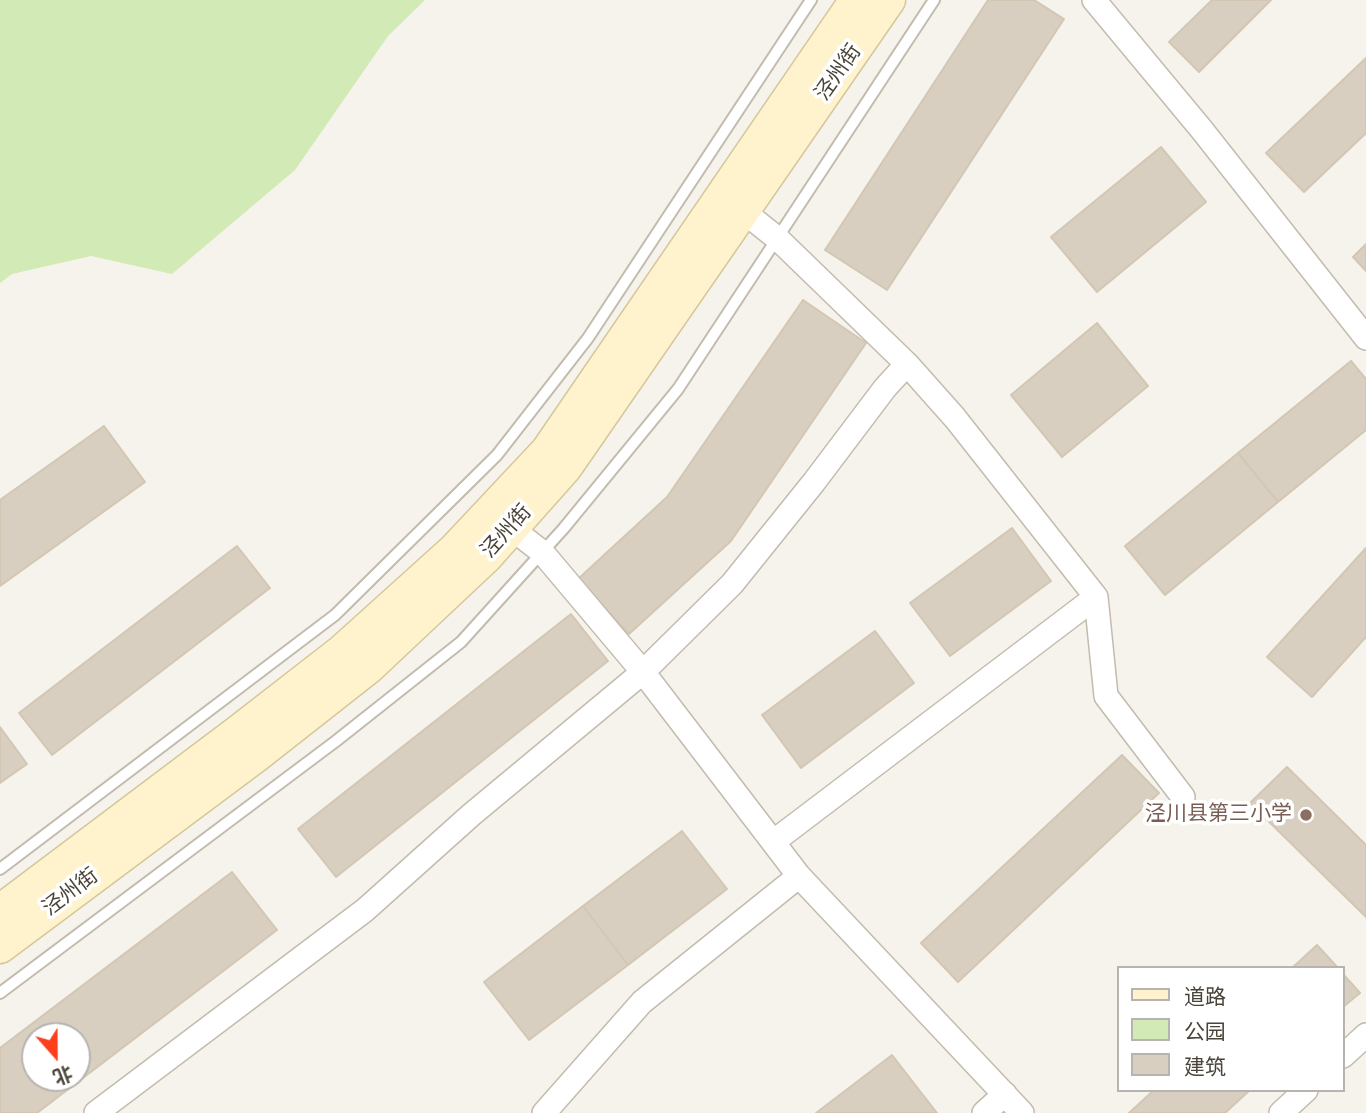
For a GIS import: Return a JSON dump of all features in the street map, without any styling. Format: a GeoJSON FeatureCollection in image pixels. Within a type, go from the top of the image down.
{"type":"FeatureCollection","features":[{"type":"Feature","properties":{"kind":"main road","name":"泾州街"},"geometry":{"type":"LineString","coordinates":[[0,911],[342,651],[454,550],[510,491],[547,451],[856,0]]}},
{"type":"Feature","properties":{"kind":"main road","name":"泾州街"},"geometry":{"type":"LineString","coordinates":[[0,947],[256,756],[368,668],[486,557],[566,467],[889,0]]}},
{"type":"Feature","properties":{"kind":"street"},"geometry":{"type":"LineString","coordinates":[[1094,0],[1202,130],[1366,338]]}},
{"type":"Feature","properties":{"kind":"street"},"geometry":{"type":"LineString","coordinates":[[743,211],[778,239],[907,364],[955,418],[1096,597],[1106,696],[1183,797]]}},
{"type":"Feature","properties":{"kind":"street"},"geometry":{"type":"LineString","coordinates":[[96,1113],[365,911],[471,816],[643,672],[732,584],[885,388],[907,364]]}},
{"type":"Feature","properties":{"kind":"street"},"geometry":{"type":"LineString","coordinates":[[511,528],[542,552],[643,672],[799,876],[1022,1113]]}},
{"type":"Feature","properties":{"kind":"street"},"geometry":{"type":"LineString","coordinates":[[773,842],[1096,597]]}},
{"type":"Feature","properties":{"kind":"street"},"geometry":{"type":"LineString","coordinates":[[544,1113],[642,1002],[799,876]]}},
{"type":"Feature","properties":{"kind":"street"},"geometry":{"type":"LineString","coordinates":[[1345,1054],[1366,1035]]}},
{"type":"Feature","properties":{"kind":"street"},"geometry":{"type":"LineString","coordinates":[[1281,1113],[1304,1092]]}},
{"type":"Feature","properties":{"kind":"street"},"geometry":{"type":"LineString","coordinates":[[984,1113],[1006,1094]]}},
{"type":"Feature","properties":{"kind":"lane"},"geometry":{"type":"LineString","coordinates":[[0,869],[335,615],[497,455],[588,338],[811,0]]}},
{"type":"Feature","properties":{"kind":"lane"},"geometry":{"type":"LineString","coordinates":[[0,993],[336,741],[461,642],[542,552],[678,389],[934,0]]}},
{"type":"Feature","properties":{"kind":"green space"},"geometry":{"type":"Polygon","coordinates":[[[0,0],[425,0],[388,36],[295,170],[172,274],[91,256],[12,274],[0,283],[0,0]]]}},
{"type":"Feature","properties":{"kind":"building"},"geometry":{"type":"Polygon","coordinates":[[[988,0],[1034,0],[1064,19],[887,290],[825,250],[988,0]]]}},
{"type":"Feature","properties":{"kind":"building"},"geometry":{"type":"Polygon","coordinates":[[[1212,0],[1271,0],[1199,72],[1169,42],[1212,0]]]}},
{"type":"Feature","properties":{"kind":"building"},"geometry":{"type":"Polygon","coordinates":[[[1366,58],[1366,133],[1304,192],[1266,153],[1366,58]]]}},
{"type":"Feature","properties":{"kind":"building"},"geometry":{"type":"Polygon","coordinates":[[[1161,147],[1206,202],[1097,292],[1051,237],[1161,147]]]}},
{"type":"Feature","properties":{"kind":"building"},"geometry":{"type":"Polygon","coordinates":[[[1366,244],[1366,271],[1353,257],[1366,244]]]}},
{"type":"Feature","properties":{"kind":"building"},"geometry":{"type":"Polygon","coordinates":[[[803,300],[866,343],[731,541],[629,634],[578,579],[667,497],[803,300]]]}},
{"type":"Feature","properties":{"kind":"building"},"geometry":{"type":"Polygon","coordinates":[[[1097,323],[1148,386],[1062,457],[1011,395],[1097,323]]]}},
{"type":"Feature","properties":{"kind":"building"},"geometry":{"type":"Polygon","coordinates":[[[1351,361],[1366,379],[1366,430],[1278,502],[1238,453],[1351,361]]]}},
{"type":"Feature","properties":{"kind":"building"},"geometry":{"type":"Polygon","coordinates":[[[104,426],[145,482],[0,586],[0,500],[104,426]]]}},
{"type":"Feature","properties":{"kind":"building"},"geometry":{"type":"Polygon","coordinates":[[[1238,453],[1278,502],[1165,595],[1125,546],[1238,453]]]}},
{"type":"Feature","properties":{"kind":"building"},"geometry":{"type":"Polygon","coordinates":[[[1012,528],[1051,581],[950,656],[910,603],[1012,528]]]}},
{"type":"Feature","properties":{"kind":"building"},"geometry":{"type":"Polygon","coordinates":[[[237,546],[270,588],[52,755],[19,713],[237,546]]]}},
{"type":"Feature","properties":{"kind":"building"},"geometry":{"type":"Polygon","coordinates":[[[1366,548],[1366,637],[1312,697],[1267,657],[1366,548]]]}},
{"type":"Feature","properties":{"kind":"building"},"geometry":{"type":"Polygon","coordinates":[[[571,614],[608,661],[336,877],[298,829],[571,614]]]}},
{"type":"Feature","properties":{"kind":"building"},"geometry":{"type":"Polygon","coordinates":[[[875,631],[914,683],[801,768],[762,715],[875,631]]]}},
{"type":"Feature","properties":{"kind":"building"},"geometry":{"type":"Polygon","coordinates":[[[0,727],[27,764],[0,783],[0,727]]]}},
{"type":"Feature","properties":{"kind":"building"},"geometry":{"type":"Polygon","coordinates":[[[1122,755],[1159,793],[958,982],[921,943],[1122,755]]]}},
{"type":"Feature","properties":{"kind":"building"},"geometry":{"type":"Polygon","coordinates":[[[1287,767],[1366,845],[1366,917],[1250,803],[1287,767]]]}},
{"type":"Feature","properties":{"kind":"building"},"geometry":{"type":"Polygon","coordinates":[[[682,831],[727,889],[628,965],[583,906],[682,831]]]}},
{"type":"Feature","properties":{"kind":"building"},"geometry":{"type":"Polygon","coordinates":[[[232,872],[277,930],[91,1072],[91,1022],[34,1022],[232,872]]]}},
{"type":"Feature","properties":{"kind":"building"},"geometry":{"type":"Polygon","coordinates":[[[583,906],[628,965],[529,1040],[484,982],[583,906]]]}},
{"type":"Feature","properties":{"kind":"building"},"geometry":{"type":"Polygon","coordinates":[[[1317,945],[1336,966],[1294,966],[1317,945]]]}},
{"type":"Feature","properties":{"kind":"building"},"geometry":{"type":"Polygon","coordinates":[[[1345,976],[1360,993],[1345,1005],[1345,976]]]}},
{"type":"Feature","properties":{"kind":"building"},"geometry":{"type":"Polygon","coordinates":[[[21,1032],[21,1092],[65,1092],[37,1113],[0,1113],[0,1048],[21,1032]]]}},
{"type":"Feature","properties":{"kind":"building"},"geometry":{"type":"Polygon","coordinates":[[[892,1055],[937,1113],[816,1113],[892,1055]]]}},
{"type":"Feature","properties":{"kind":"building"},"geometry":{"type":"Polygon","coordinates":[[[1152,1092],[1248,1092],[1225,1113],[1129,1113],[1152,1092]]]}},
{"type":"Feature","properties":{"kind":"place","name":"泾川县第三小学"},"geometry":{"type":"Point","coordinates":[1306,815]}}]}
